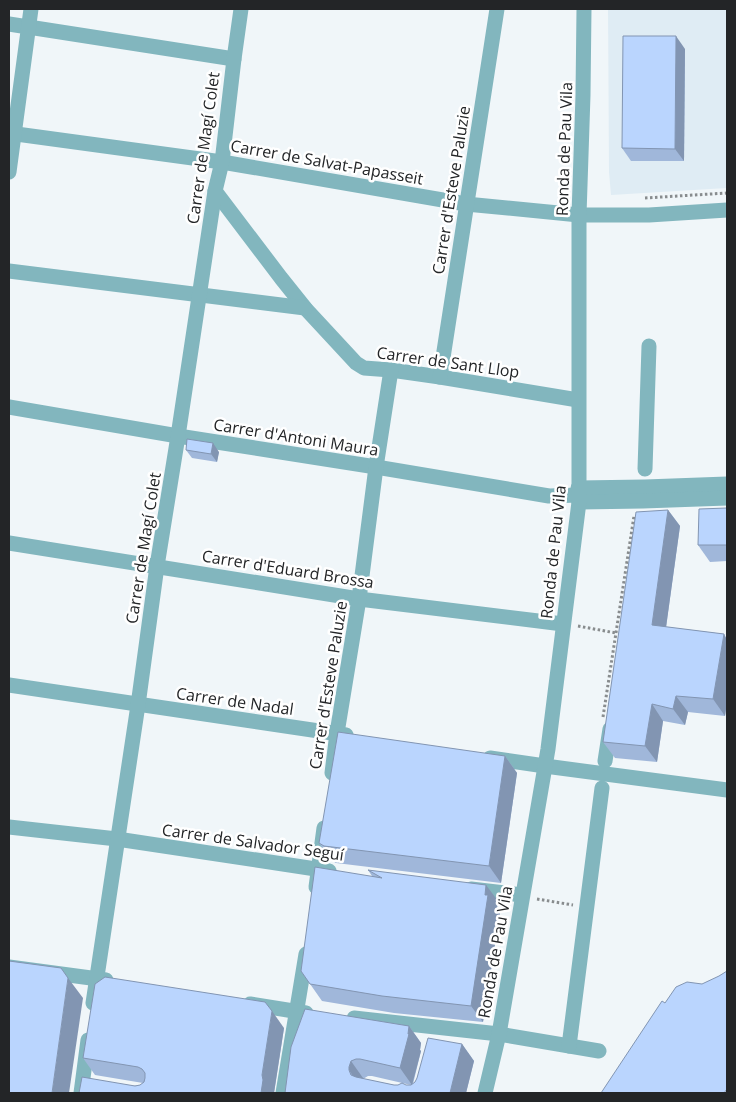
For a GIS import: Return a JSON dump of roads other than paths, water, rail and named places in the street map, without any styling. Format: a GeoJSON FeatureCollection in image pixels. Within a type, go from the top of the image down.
{"type":"FeatureCollection","features":[{"type":"Feature","properties":{"kind":"street"},"geometry":{"type":"LineString","coordinates":[[9,172],[11,134],[31,9]]}},
{"type":"Feature","properties":{"kind":"street","name":"Carrer de Magí Colet"},"geometry":{"type":"LineString","coordinates":[[85,1086],[90,1021],[96,979],[138,705],[157,566],[215,191],[222,162],[241,9]]}},
{"type":"Feature","properties":{"kind":"street","name":"Carrer d'Esteve Paluzie"},"geometry":{"type":"LineString","coordinates":[[440,377],[497,9]]}},
{"type":"Feature","properties":{"kind":"street","name":"Ronda de Pau Vila"},"geometry":{"type":"LineString","coordinates":[[485,1093],[530,897],[544,766],[570,625],[578,495],[579,216],[584,9]]}},
{"type":"Feature","properties":{"kind":"street"},"geometry":{"type":"LineString","coordinates":[[9,24],[234,59]]}},
{"type":"Feature","properties":{"kind":"street","name":"Carrer de Salvat-Papasseit"},"geometry":{"type":"LineString","coordinates":[[11,134],[222,162],[466,204],[579,216],[650,215],[727,210]]}},
{"type":"Feature","properties":{"kind":"street","name":"Carrer de Sant Llop"},"geometry":{"type":"LineString","coordinates":[[215,191],[305,308],[356,363],[364,368],[440,377],[578,400]]}},
{"type":"Feature","properties":{"kind":"street"},"geometry":{"type":"LineString","coordinates":[[9,271],[305,308]]}},
{"type":"Feature","properties":{"kind":"street"},"geometry":{"type":"LineString","coordinates":[[645,469],[649,346]]}},
{"type":"Feature","properties":{"kind":"street","name":"Carrer d'Esteve Paluzie"},"geometry":{"type":"LineString","coordinates":[[330,782],[359,599],[391,370]]}},
{"type":"Feature","properties":{"kind":"street","name":"Carrer d'Antoni Maura"},"geometry":{"type":"LineString","coordinates":[[9,407],[549,496],[578,495]]}},
{"type":"Feature","properties":{"kind":"street"},"geometry":{"type":"LineString","coordinates":[[578,495],[645,487],[727,484]]}},
{"type":"Feature","properties":{"kind":"street"},"geometry":{"type":"LineString","coordinates":[[578,495],[634,501],[727,498]]}},
{"type":"Feature","properties":{"kind":"street","name":"Carrer d'Eduard Brossa"},"geometry":{"type":"LineString","coordinates":[[9,543],[359,599],[570,625]]}},
{"type":"Feature","properties":{"kind":"street","name":"Carrer de Nadal"},"geometry":{"type":"LineString","coordinates":[[9,685],[357,736]]}},
{"type":"Feature","properties":{"kind":"street"},"geometry":{"type":"LineString","coordinates":[[605,761],[607,717]]}},
{"type":"Feature","properties":{"kind":"street"},"geometry":{"type":"LineString","coordinates":[[475,755],[727,790]]}},
{"type":"Feature","properties":{"kind":"street"},"geometry":{"type":"LineString","coordinates":[[569,1046],[602,788]]}},
{"type":"Feature","properties":{"kind":"street"},"geometry":{"type":"LineString","coordinates":[[314,898],[327,812]]}},
{"type":"Feature","properties":{"kind":"street","name":"Carrer de Salvador Seguí"},"geometry":{"type":"LineString","coordinates":[[9,827],[117,839],[339,873]]}},
{"type":"Feature","properties":{"kind":"street"},"geometry":{"type":"LineString","coordinates":[[457,887],[530,897]]}},
{"type":"Feature","properties":{"kind":"street"},"geometry":{"type":"LineString","coordinates":[[283,1093],[308,936]]}},
{"type":"Feature","properties":{"kind":"street"},"geometry":{"type":"LineString","coordinates":[[9,967],[115,982]]}},
{"type":"Feature","properties":{"kind":"street"},"geometry":{"type":"LineString","coordinates":[[239,1002],[324,1015]]}},
{"type":"Feature","properties":{"kind":"street"},"geometry":{"type":"LineString","coordinates":[[343,1017],[435,1034],[499,1034],[598,1051]]}}]}
